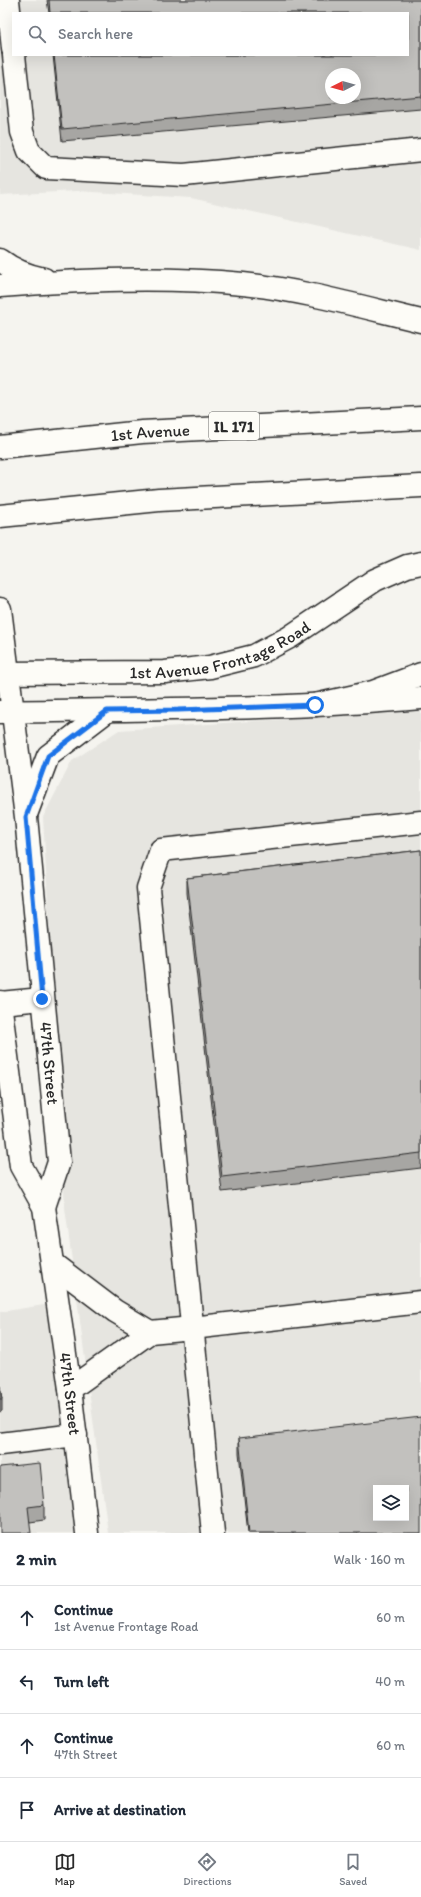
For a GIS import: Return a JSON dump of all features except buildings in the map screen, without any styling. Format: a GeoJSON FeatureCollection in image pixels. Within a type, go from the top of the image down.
{"type":"FeatureCollection","features":[{"type":"Feature","properties":{"kind":"main road"},"geometry":{"type":"LineString","coordinates":[[8,0],[12,39]]}},
{"type":"Feature","properties":{"kind":"main road"},"geometry":{"type":"LineString","coordinates":[[14,56],[22,132],[29,151],[46,168],[184,175],[421,150]]}},
{"type":"Feature","properties":{"kind":"main road"},"geometry":{"type":"LineString","coordinates":[[0,260],[7,266],[32,276],[61,282]]}},
{"type":"Feature","properties":{"kind":"main road"},"geometry":{"type":"LineString","coordinates":[[0,286],[61,282],[173,279],[244,285],[311,296],[421,321]]}},
{"type":"Feature","properties":{"kind":"main road","name":"1st Avenue"},"geometry":{"type":"LineString","coordinates":[[0,447],[142,432],[421,418]]}},
{"type":"Feature","properties":{"kind":"main road"},"geometry":{"type":"LineString","coordinates":[[0,516],[160,500],[421,486]]}},
{"type":"Feature","properties":{"kind":"main road","name":"1st Avenue Frontage Road"},"geometry":{"type":"LineString","coordinates":[[4,673],[165,672],[210,667],[254,656],[290,638],[375,580],[407,566],[421,563]]}},
{"type":"Feature","properties":{"kind":"main road","name":"47th Street"},"geometry":{"type":"LineString","coordinates":[[0,609],[6,712],[26,817],[58,1162],[44,1206]]}},
{"type":"Feature","properties":{"kind":"main road"},"geometry":{"type":"LineString","coordinates":[[315,705],[373,692],[421,674]]}},
{"type":"Feature","properties":{"kind":"main road"},"geometry":{"type":"LineString","coordinates":[[6,712],[178,710],[315,705],[421,698]]}},
{"type":"Feature","properties":{"kind":"main road"},"geometry":{"type":"LineString","coordinates":[[26,817],[48,756],[107,711]]}},
{"type":"Feature","properties":{"kind":"main road"},"geometry":{"type":"LineString","coordinates":[[213,1533],[148,888],[161,850],[421,822]]}},
{"type":"Feature","properties":{"kind":"main road"},"geometry":{"type":"LineString","coordinates":[[0,1002],[42,999]]}},
{"type":"Feature","properties":{"kind":"main road","name":"47th Street"},"geometry":{"type":"LineString","coordinates":[[0,1002],[21,1166],[44,1206],[70,1389],[87,1533]]}},
{"type":"Feature","properties":{"kind":"main road"},"geometry":{"type":"LineString","coordinates":[[53,1264],[115,1311],[150,1332]]}},
{"type":"Feature","properties":{"kind":"main road"},"geometry":{"type":"LineString","coordinates":[[70,1389],[150,1332],[421,1302]]}},
{"type":"Feature","properties":{"kind":"main road"},"geometry":{"type":"LineString","coordinates":[[0,1444],[76,1435]]}},
{"type":"Feature","properties":{"kind":"shaded area"},"geometry":{"type":"Polygon","coordinates":[[[0,0],[421,0],[421,250],[191,198],[77,191],[0,195],[0,0]]]}},
{"type":"Feature","properties":{"kind":"shaded area"},"geometry":{"type":"Polygon","coordinates":[[[421,710],[421,1533],[108,1533],[65,1208],[43,817],[72,761],[119,730],[421,710]]]}},
{"type":"Feature","properties":{"kind":"shaded area"},"geometry":{"type":"Polygon","coordinates":[[[50,1304],[77,1533],[0,1533],[0,1312],[50,1304]]]}},
{"type":"Feature","properties":{"kind":"route"},"geometry":{"type":"LineString","coordinates":[[42,999],[26,817],[48,756],[107,711],[315,705]]}}]}
